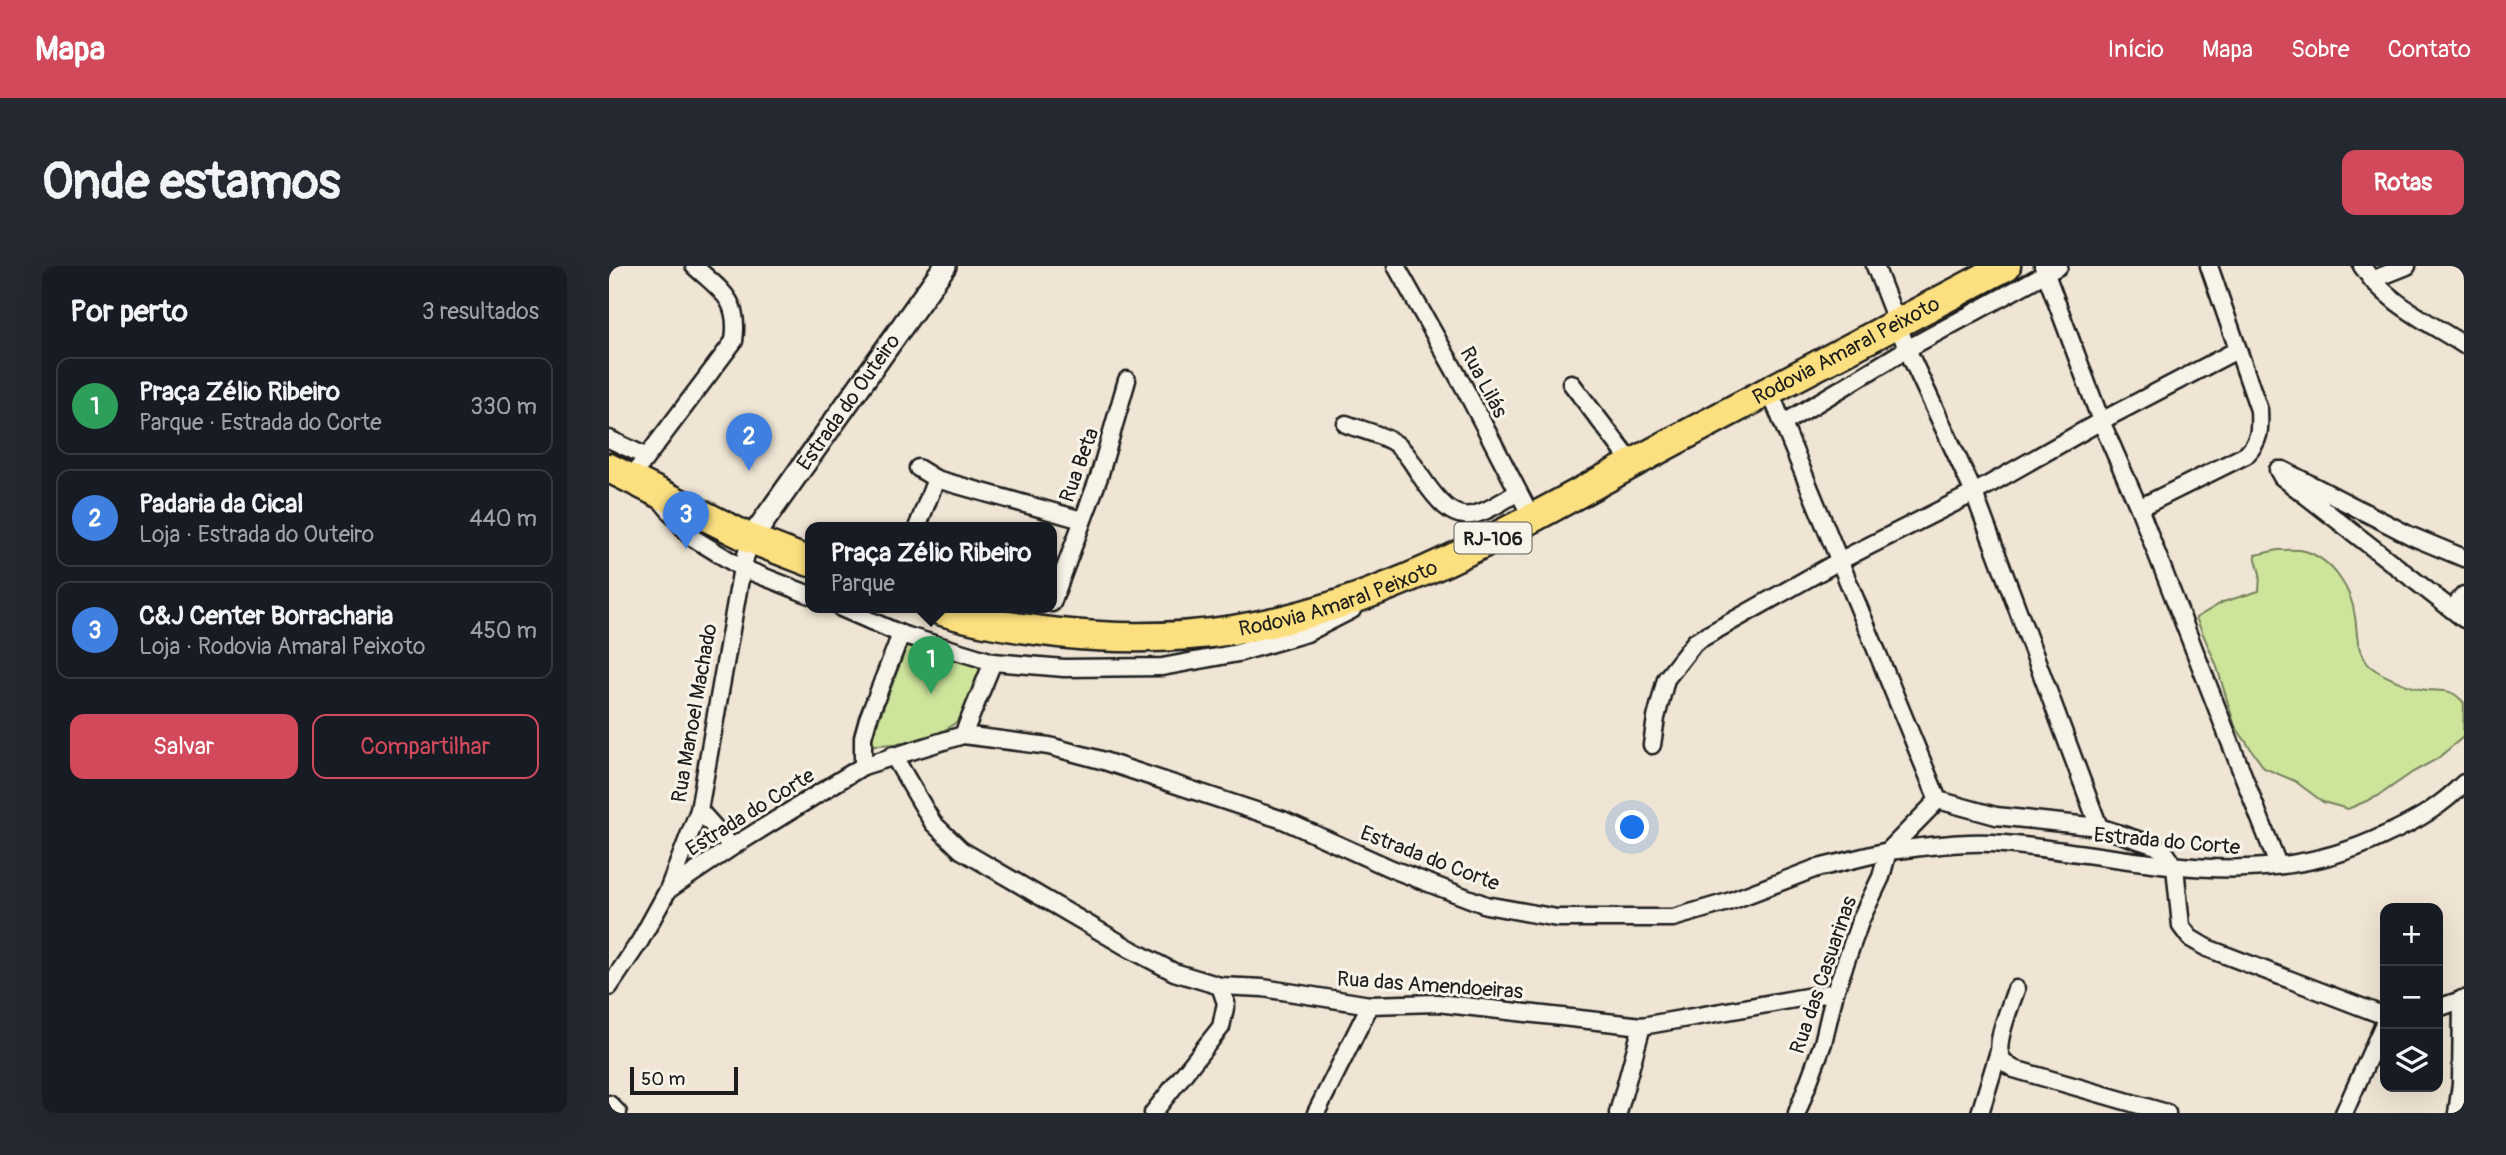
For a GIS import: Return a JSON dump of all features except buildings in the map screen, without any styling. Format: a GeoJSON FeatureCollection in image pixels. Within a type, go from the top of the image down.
{"type":"FeatureCollection","features":[{"type":"Feature","properties":{"kind":"highway","name":"Rodovia Amaral Peixoto"},"geometry":{"type":"LineString","coordinates":[[950,613],[981,622],[1046,620],[1133,637],[1234,630],[1322,608],[1379,590],[1453,558],[1532,519],[1770,391],[1902,336],[2006,266]]}},
{"type":"Feature","properties":{"kind":"highway"},"geometry":{"type":"LineString","coordinates":[[628,468],[655,492],[751,539],[805,560]]}},
{"type":"Feature","properties":{"kind":"street"},"geometry":{"type":"LineString","coordinates":[[609,439],[628,468],[734,341],[736,327],[731,300],[694,266]]}},
{"type":"Feature","properties":{"kind":"street","name":"Estrada do Outeiro"},"geometry":{"type":"LineString","coordinates":[[751,539],[945,266]]}},
{"type":"Feature","properties":{"kind":"street","name":"Rua Lilás"},"geometry":{"type":"LineString","coordinates":[[1396,266],[1464,387],[1532,519]]}},
{"type":"Feature","properties":{"kind":"street"},"geometry":{"type":"LineString","coordinates":[[1875,266],[1902,336],[1974,493],[2099,827]]}},
{"type":"Feature","properties":{"kind":"street"},"geometry":{"type":"LineString","coordinates":[[2139,508],[2246,456],[2257,444],[2260,433],[2259,410],[2209,266]]}},
{"type":"Feature","properties":{"kind":"street"},"geometry":{"type":"LineString","coordinates":[[2362,266],[2372,280],[2392,297],[2464,345]]}},
{"type":"Feature","properties":{"kind":"street"},"geometry":{"type":"LineString","coordinates":[[2372,280],[2407,266]]}},
{"type":"Feature","properties":{"kind":"street"},"geometry":{"type":"LineString","coordinates":[[1784,423],[1902,336],[2050,268],[2101,421],[2139,508],[2278,865]]}},
{"type":"Feature","properties":{"kind":"street"},"geometry":{"type":"LineString","coordinates":[[1652,745],[1666,679],[1695,642],[1839,561],[1974,493],[2101,421],[2237,350]]}},
{"type":"Feature","properties":{"kind":"street","name":"Rua Beta"},"geometry":{"type":"LineString","coordinates":[[1057,589],[1107,452],[1127,380]]}},
{"type":"Feature","properties":{"kind":"street"},"geometry":{"type":"LineString","coordinates":[[1571,383],[1633,464]]}},
{"type":"Feature","properties":{"kind":"street"},"geometry":{"type":"LineString","coordinates":[[1770,391],[1938,800]]}},
{"type":"Feature","properties":{"kind":"street"},"geometry":{"type":"LineString","coordinates":[[1346,424],[1394,443],[1407,454],[1439,499],[1456,514],[1467,517],[1477,515],[1518,492]]}},
{"type":"Feature","properties":{"kind":"street"},"geometry":{"type":"LineString","coordinates":[[918,468],[936,479],[1082,520]]}},
{"type":"Feature","properties":{"kind":"street"},"geometry":{"type":"LineString","coordinates":[[2464,558],[2411,536],[2283,470],[2278,471],[2282,477],[2458,614],[2464,595]]}},
{"type":"Feature","properties":{"kind":"street"},"geometry":{"type":"LineString","coordinates":[[919,522],[936,479]]}},
{"type":"Feature","properties":{"kind":"street"},"geometry":{"type":"LineString","coordinates":[[655,492],[691,536],[742,568],[805,593]]}},
{"type":"Feature","properties":{"kind":"street","name":"Rua Manoel Machado"},"geometry":{"type":"LineString","coordinates":[[668,890],[699,810],[742,568],[751,539]]}},
{"type":"Feature","properties":{"kind":"street"},"geometry":{"type":"LineString","coordinates":[[853,613],[901,634],[993,662],[1064,668],[1162,667],[1238,653],[1307,632],[1346,614],[1379,590]]}},
{"type":"Feature","properties":{"kind":"street"},"geometry":{"type":"LineString","coordinates":[[863,766],[863,737],[868,719],[901,634]]}},
{"type":"Feature","properties":{"kind":"street"},"geometry":{"type":"LineString","coordinates":[[963,735],[993,662]]}},
{"type":"Feature","properties":{"kind":"street","name":"Estrada do Corte"},"geometry":{"type":"LineString","coordinates":[[609,987],[668,890],[732,846],[863,766],[963,735],[1049,746],[1101,760],[1283,820],[1392,869],[1486,905],[1556,918],[1672,918],[1728,902],[1814,869],[1888,851],[1963,843],[2003,844],[2175,867],[2236,870],[2317,860],[2370,843],[2410,824],[2443,804],[2464,783]]}},
{"type":"Feature","properties":{"kind":"street","name":"Rua das Amendoeiras"},"geometry":{"type":"LineString","coordinates":[[893,755],[933,823],[961,850],[1132,950],[1174,972],[1220,986],[1263,988],[1370,1005],[1437,1003],[1642,1026],[1835,992]]}},
{"type":"Feature","properties":{"kind":"street"},"geometry":{"type":"LineString","coordinates":[[1938,800],[2006,818],[2099,827],[2156,846],[2165,852],[2175,867],[2181,926],[2190,938],[2207,948],[2380,1017]]}},
{"type":"Feature","properties":{"kind":"street"},"geometry":{"type":"LineString","coordinates":[[1888,851],[1938,800]]}},
{"type":"Feature","properties":{"kind":"street"},"geometry":{"type":"LineString","coordinates":[[699,810],[732,846]]}},
{"type":"Feature","properties":{"kind":"street","name":"Rua das Casuarinas"},"geometry":{"type":"LineString","coordinates":[[1797,1113],[1823,1043],[1835,992],[1861,919],[1881,877],[1888,851]]}},
{"type":"Feature","properties":{"kind":"street"},"geometry":{"type":"LineString","coordinates":[[1153,1113],[1221,1027],[1226,1003],[1220,986]]}},
{"type":"Feature","properties":{"kind":"street"},"geometry":{"type":"LineString","coordinates":[[1980,1113],[2017,989]]}},
{"type":"Feature","properties":{"kind":"street"},"geometry":{"type":"LineString","coordinates":[[2443,1005],[2463,999],[2461,1084],[2457,1113]]}},
{"type":"Feature","properties":{"kind":"street"},"geometry":{"type":"LineString","coordinates":[[1317,1113],[1370,1005]]}},
{"type":"Feature","properties":{"kind":"street"},"geometry":{"type":"LineString","coordinates":[[1618,1113],[1642,1026]]}},
{"type":"Feature","properties":{"kind":"street"},"geometry":{"type":"LineString","coordinates":[[2344,1113],[2381,1029]]}},
{"type":"Feature","properties":{"kind":"street"},"geometry":{"type":"LineString","coordinates":[[1999,1051],[2004,1062],[2014,1069],[2167,1113]]}},
{"type":"Feature","properties":{"kind":"street"},"geometry":{"type":"LineString","coordinates":[[609,1104],[618,1113]]}},
{"type":"Feature","properties":{"kind":"green space"},"geometry":{"type":"Polygon","coordinates":[[[2278,550],[2302,550],[2315,555],[2339,577],[2353,607],[2360,651],[2371,667],[2414,687],[2449,692],[2464,703],[2463,737],[2437,759],[2378,796],[2348,809],[2323,802],[2295,781],[2264,768],[2235,726],[2216,664],[2196,618],[2223,602],[2259,591],[2260,574],[2255,555],[2278,550]]]}},
{"type":"Feature","properties":{"kind":"green space"},"geometry":{"type":"Polygon","coordinates":[[[908,643],[976,662],[983,672],[969,708],[953,725],[921,740],[874,745],[872,738],[908,643]]]}},
{"type":"Feature","properties":{"kind":"place","name":"Padaria da Cical"},"geometry":{"type":"Point","coordinates":[749,471]}},
{"type":"Feature","properties":{"kind":"place","name":"C&J Center Borracharia"},"geometry":{"type":"Point","coordinates":[686,549]}},
{"type":"Feature","properties":{"kind":"place","name":"Praça Zélio Ribeiro"},"geometry":{"type":"Point","coordinates":[931,694]}}]}
